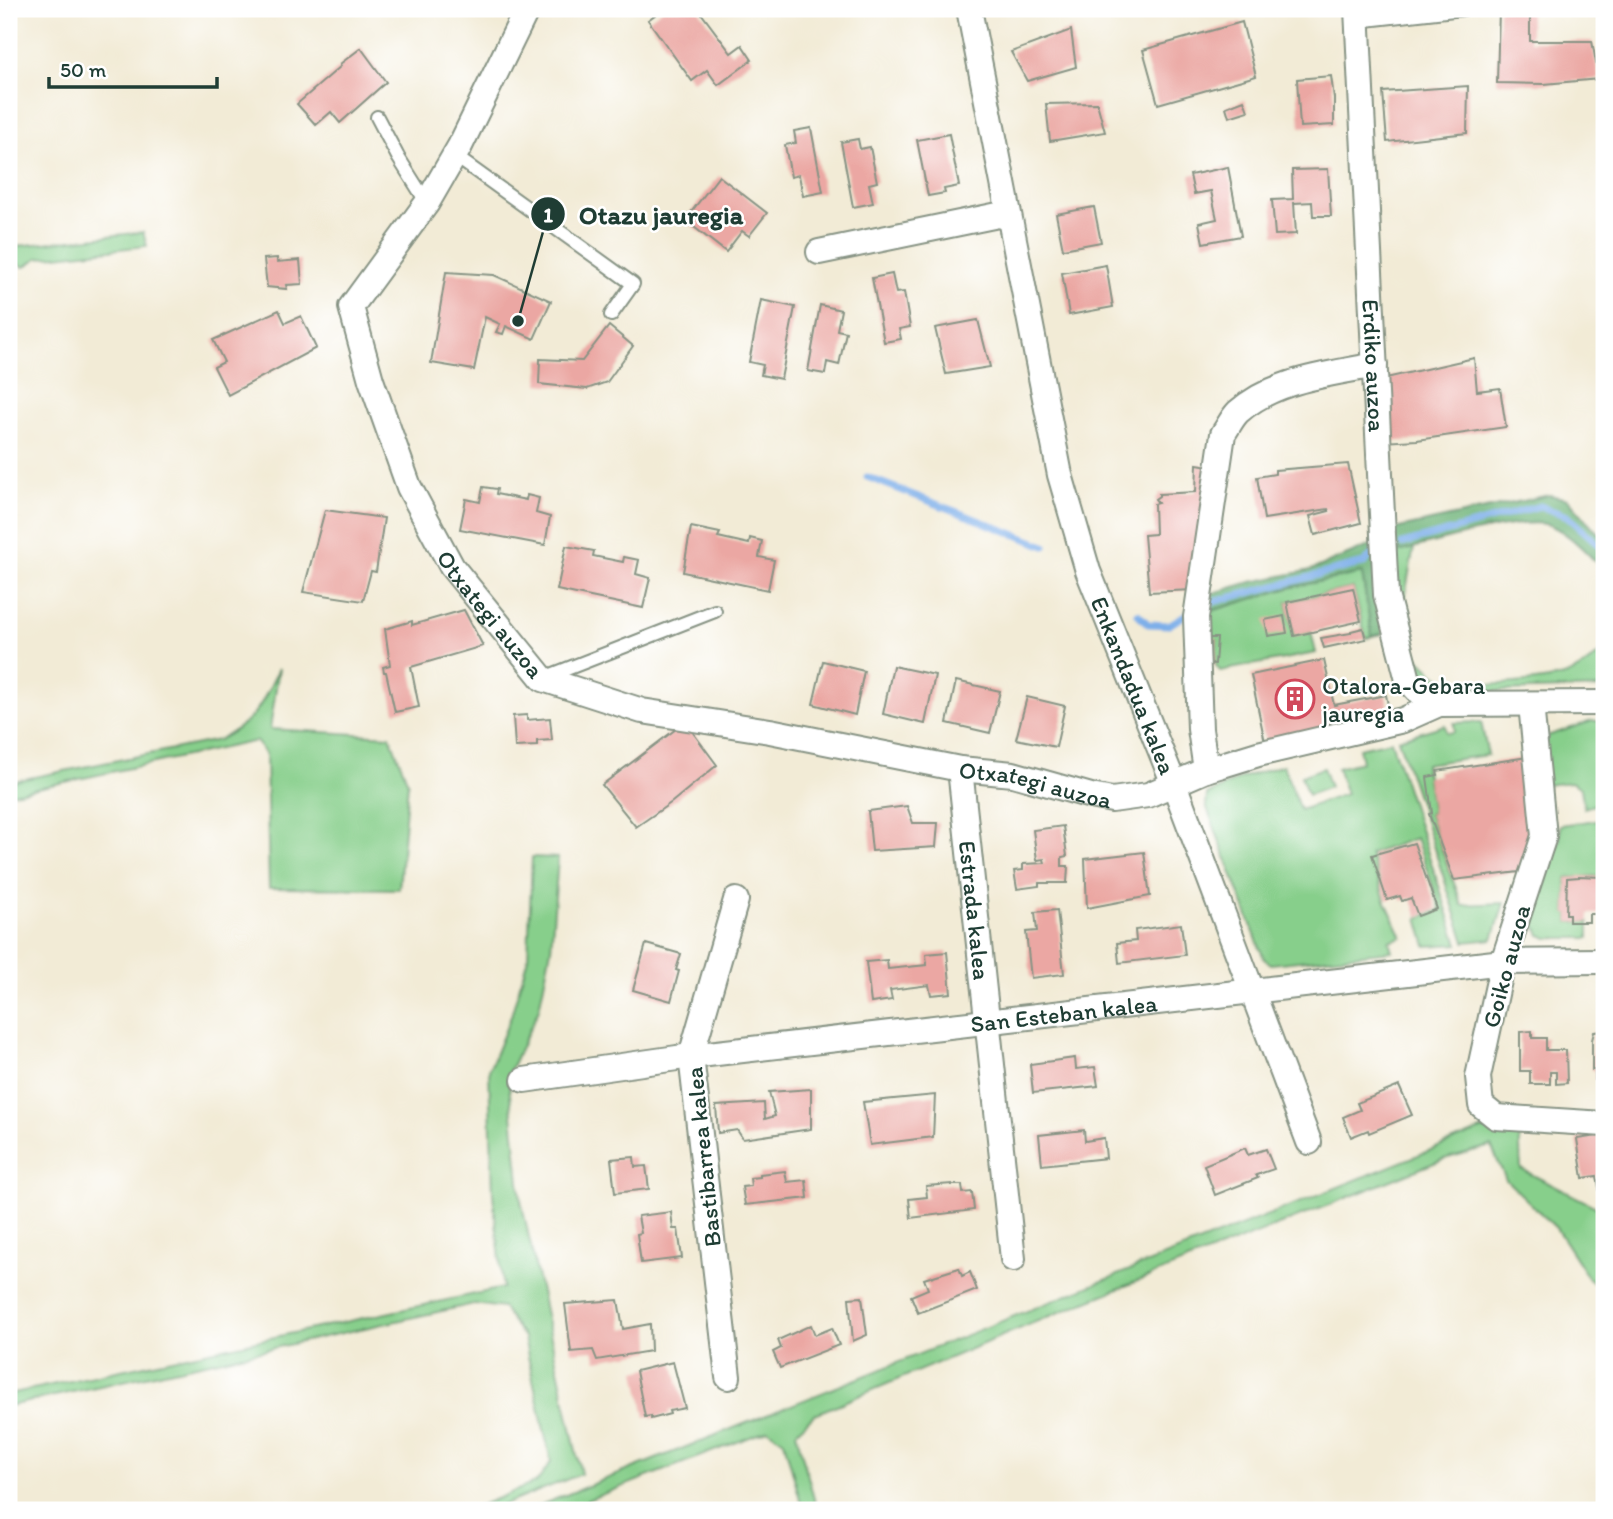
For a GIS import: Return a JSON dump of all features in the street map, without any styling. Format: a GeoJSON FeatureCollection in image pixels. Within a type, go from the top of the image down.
{"type":"FeatureCollection","features":[{"type":"Feature","properties":{"kind":"street","name":"Otxategi auzoa"},"geometry":{"type":"LineString","coordinates":[[527,9],[455,156],[427,203],[351,307],[371,380],[409,487],[452,567],[542,679],[642,711],[770,731],[960,769],[1013,774],[1112,800],[1147,795],[1174,784]]}},
{"type":"Feature","properties":{"kind":"street","name":"Enkandadua kalea"},"geometry":{"type":"LineString","coordinates":[[969,9],[1063,487],[1088,571],[1174,784],[1309,1142]]}},
{"type":"Feature","properties":{"kind":"street","name":"Erdiko auzoa"},"geometry":{"type":"LineString","coordinates":[[1357,15],[1386,595],[1408,680],[1420,693],[1439,704]]}},
{"type":"Feature","properties":{"kind":"street"},"geometry":{"type":"LineString","coordinates":[[819,252],[1008,213]]}},
{"type":"Feature","properties":{"kind":"street"},"geometry":{"type":"LineString","coordinates":[[1206,771],[1200,729],[1196,617],[1223,434],[1237,414],[1260,396],[1290,383],[1374,365]]}},
{"type":"Feature","properties":{"kind":"street"},"geometry":{"type":"LineString","coordinates":[[1174,784],[1258,754],[1403,720],[1439,704],[1604,703]]}},
{"type":"Feature","properties":{"kind":"street","name":"Goiko auzoa"},"geometry":{"type":"LineString","coordinates":[[1531,704],[1544,836],[1503,962],[1478,1077],[1481,1105],[1496,1117],[1604,1124]]}},
{"type":"Feature","properties":{"kind":"street","name":"Estrada kalea"},"geometry":{"type":"LineString","coordinates":[[960,769],[1013,1259]]}},
{"type":"Feature","properties":{"kind":"street","name":"Bastibarrea kalea"},"geometry":{"type":"LineString","coordinates":[[729,1377],[691,1056],[736,900]]}},
{"type":"Feature","properties":{"kind":"street","name":"San Esteban kalea"},"geometry":{"type":"LineString","coordinates":[[524,1080],[691,1056],[1503,962],[1604,961]]}},
{"type":"Feature","properties":{"kind":"lane"},"geometry":{"type":"LineString","coordinates":[[1357,15],[1463,9]]}},
{"type":"Feature","properties":{"kind":"lane"},"geometry":{"type":"LineString","coordinates":[[377,117],[427,203]]}},
{"type":"Feature","properties":{"kind":"lane"},"geometry":{"type":"LineString","coordinates":[[455,156],[633,284],[611,315]]}},
{"type":"Feature","properties":{"kind":"lane"},"geometry":{"type":"LineString","coordinates":[[542,679],[715,611]]}},
{"type":"Feature","properties":{"kind":"green space"},"geometry":{"type":"Polygon","coordinates":[[[143,232],[147,246],[38,258],[24,267],[9,259],[9,247],[143,232]]]}},
{"type":"Feature","properties":{"kind":"green space"},"geometry":{"type":"Polygon","coordinates":[[[1549,495],[1568,499],[1597,532],[1604,536],[1604,570],[1564,533],[1549,525],[1536,523],[1496,528],[1394,553],[1390,530],[1549,495]]]}},
{"type":"Feature","properties":{"kind":"green space"},"geometry":{"type":"Polygon","coordinates":[[[1374,544],[1383,634],[1372,636],[1362,573],[1292,587],[1204,613],[1206,595],[1251,582],[1311,570],[1374,544]]]}},
{"type":"Feature","properties":{"kind":"green space"},"geometry":{"type":"Polygon","coordinates":[[[1414,548],[1406,596],[1406,633],[1409,644],[1421,661],[1446,681],[1490,685],[1564,676],[1585,665],[1604,650],[1604,688],[1461,692],[1439,684],[1423,671],[1412,655],[1404,637],[1400,617],[1394,553],[1414,548]]]}},
{"type":"Feature","properties":{"kind":"green space"},"geometry":{"type":"Polygon","coordinates":[[[1362,573],[1372,636],[1366,639],[1353,588],[1287,602],[1294,635],[1311,632],[1316,653],[1220,671],[1215,664],[1217,639],[1203,638],[1204,613],[1292,587],[1362,573]]]}},
{"type":"Feature","properties":{"kind":"green space"},"geometry":{"type":"Polygon","coordinates":[[[279,668],[270,729],[390,736],[408,783],[399,889],[269,888],[266,755],[256,741],[9,794],[9,782],[218,740],[250,719],[279,668]]]}},
{"type":"Feature","properties":{"kind":"green space"},"geometry":{"type":"Polygon","coordinates":[[[1592,721],[1604,721],[1604,802],[1584,808],[1581,788],[1571,782],[1546,785],[1544,737],[1592,721]]]}},
{"type":"Feature","properties":{"kind":"green space"},"geometry":{"type":"Polygon","coordinates":[[[1481,722],[1488,755],[1425,764],[1432,813],[1429,814],[1462,905],[1504,903],[1493,939],[1465,942],[1398,739],[1445,725],[1447,733],[1454,732],[1454,723],[1481,722]]]}},
{"type":"Feature","properties":{"kind":"green space"},"geometry":{"type":"Polygon","coordinates":[[[1391,741],[1458,944],[1426,946],[1418,918],[1441,910],[1416,838],[1370,854],[1385,900],[1402,937],[1389,941],[1392,951],[1271,964],[1264,959],[1206,805],[1207,795],[1241,778],[1283,765],[1300,810],[1346,794],[1337,768],[1362,762],[1359,748],[1391,741]]]}},
{"type":"Feature","properties":{"kind":"green space"},"geometry":{"type":"Polygon","coordinates":[[[1323,768],[1330,787],[1308,795],[1301,776],[1323,768]]]}},
{"type":"Feature","properties":{"kind":"green space"},"geometry":{"type":"Polygon","coordinates":[[[1604,819],[1604,878],[1567,878],[1566,913],[1569,914],[1569,922],[1589,922],[1589,938],[1548,938],[1540,935],[1533,919],[1560,838],[1560,825],[1604,819]]]}},
{"type":"Feature","properties":{"kind":"green space"},"geometry":{"type":"Polygon","coordinates":[[[532,857],[558,858],[551,949],[539,1009],[508,1075],[521,1201],[581,1474],[491,1510],[469,1510],[537,1482],[551,1462],[524,1338],[503,1308],[474,1304],[9,1406],[9,1394],[503,1288],[493,1194],[489,1070],[511,1016],[528,957],[532,857]]]}},
{"type":"Feature","properties":{"kind":"green space"},"geometry":{"type":"Polygon","coordinates":[[[1519,1126],[1521,1169],[1604,1211],[1604,1291],[1589,1279],[1556,1228],[1506,1180],[1491,1146],[1444,1159],[1045,1318],[815,1414],[796,1432],[817,1510],[803,1510],[784,1441],[768,1430],[562,1510],[528,1510],[1481,1130],[1519,1126]]]}},
{"type":"Feature","properties":{"kind":"building"},"geometry":{"type":"Polygon","coordinates":[[[663,9],[698,9],[731,53],[742,45],[752,60],[718,85],[707,70],[692,81],[648,20],[663,9]]]}},
{"type":"Feature","properties":{"kind":"building"},"geometry":{"type":"Polygon","coordinates":[[[1499,9],[1530,9],[1530,41],[1592,41],[1599,79],[1544,84],[1497,83],[1499,9]]]}},
{"type":"Feature","properties":{"kind":"building"},"geometry":{"type":"Polygon","coordinates":[[[1242,22],[1256,76],[1158,104],[1143,50],[1242,22]]]}},
{"type":"Feature","properties":{"kind":"building"},"geometry":{"type":"Polygon","coordinates":[[[1071,30],[1076,67],[1027,81],[1011,52],[1071,30]]]}},
{"type":"Feature","properties":{"kind":"building"},"geometry":{"type":"Polygon","coordinates":[[[361,48],[386,82],[340,123],[331,112],[316,125],[297,104],[361,48]]]}},
{"type":"Feature","properties":{"kind":"building"},"geometry":{"type":"Polygon","coordinates":[[[1331,76],[1334,125],[1300,127],[1297,79],[1331,76]]]}},
{"type":"Feature","properties":{"kind":"building"},"geometry":{"type":"Polygon","coordinates":[[[1468,86],[1467,133],[1387,142],[1383,92],[1468,86]]]}},
{"type":"Feature","properties":{"kind":"building"},"geometry":{"type":"Polygon","coordinates":[[[1244,100],[1248,111],[1229,117],[1226,107],[1244,100]]]}},
{"type":"Feature","properties":{"kind":"building"},"geometry":{"type":"Polygon","coordinates":[[[1097,103],[1105,132],[1050,141],[1046,104],[1097,103]]]}},
{"type":"Feature","properties":{"kind":"building"},"geometry":{"type":"Polygon","coordinates":[[[811,128],[823,192],[803,196],[799,175],[791,177],[785,145],[796,143],[794,131],[811,128]]]}},
{"type":"Feature","properties":{"kind":"building"},"geometry":{"type":"Polygon","coordinates":[[[949,134],[959,186],[944,189],[945,193],[928,196],[917,140],[949,134]]]}},
{"type":"Feature","properties":{"kind":"building"},"geometry":{"type":"Polygon","coordinates":[[[858,139],[860,149],[870,147],[877,182],[869,184],[873,203],[853,207],[841,142],[858,139]]]}},
{"type":"Feature","properties":{"kind":"building"},"geometry":{"type":"Polygon","coordinates":[[[1228,167],[1241,236],[1203,243],[1199,223],[1217,219],[1211,191],[1194,194],[1190,175],[1228,167]]]}},
{"type":"Feature","properties":{"kind":"building"},"geometry":{"type":"Polygon","coordinates":[[[1328,169],[1331,216],[1313,216],[1312,202],[1294,203],[1296,234],[1275,235],[1272,200],[1293,199],[1292,170],[1328,169]]]}},
{"type":"Feature","properties":{"kind":"building"},"geometry":{"type":"Polygon","coordinates":[[[719,176],[767,213],[749,236],[742,231],[726,252],[685,220],[719,176]]]}},
{"type":"Feature","properties":{"kind":"building"},"geometry":{"type":"Polygon","coordinates":[[[1094,207],[1101,242],[1063,249],[1056,214],[1094,207]]]}},
{"type":"Feature","properties":{"kind":"building"},"geometry":{"type":"Polygon","coordinates":[[[277,258],[277,262],[300,260],[302,284],[286,285],[287,289],[267,287],[264,259],[277,258]]]}},
{"type":"Feature","properties":{"kind":"building"},"geometry":{"type":"Polygon","coordinates":[[[1106,265],[1113,307],[1069,315],[1062,273],[1106,265]]]}},
{"type":"Feature","properties":{"kind":"building"},"geometry":{"type":"Polygon","coordinates":[[[446,272],[494,275],[551,301],[534,339],[506,326],[503,334],[496,332],[500,324],[485,317],[474,370],[431,363],[446,272]]]}},
{"type":"Feature","properties":{"kind":"building"},"geometry":{"type":"Polygon","coordinates":[[[892,274],[896,293],[904,292],[910,327],[899,329],[901,339],[884,342],[872,278],[892,274]]]}},
{"type":"Feature","properties":{"kind":"building"},"geometry":{"type":"Polygon","coordinates":[[[761,300],[795,307],[781,379],[761,375],[763,365],[749,362],[761,300]]]}},
{"type":"Feature","properties":{"kind":"building"},"geometry":{"type":"Polygon","coordinates":[[[820,305],[841,310],[837,330],[846,332],[839,365],[827,362],[825,374],[808,371],[820,305]]]}},
{"type":"Feature","properties":{"kind":"building"},"geometry":{"type":"Polygon","coordinates":[[[279,310],[285,323],[301,316],[316,348],[228,395],[214,367],[224,362],[213,340],[279,310]]]}},
{"type":"Feature","properties":{"kind":"building"},"geometry":{"type":"Polygon","coordinates":[[[978,320],[990,367],[946,374],[935,328],[978,320]]]}},
{"type":"Feature","properties":{"kind":"building"},"geometry":{"type":"Polygon","coordinates":[[[609,326],[633,346],[607,382],[587,389],[539,384],[540,359],[582,361],[609,326]]]}},
{"type":"Feature","properties":{"kind":"building"},"geometry":{"type":"Polygon","coordinates":[[[1474,358],[1477,391],[1500,388],[1506,427],[1417,440],[1383,442],[1386,378],[1474,358]]]}},
{"type":"Feature","properties":{"kind":"building"},"geometry":{"type":"Polygon","coordinates":[[[1197,464],[1211,470],[1193,590],[1149,592],[1144,535],[1155,534],[1154,504],[1158,503],[1155,499],[1159,494],[1196,492],[1197,464]]]}},
{"type":"Feature","properties":{"kind":"building"},"geometry":{"type":"Polygon","coordinates":[[[1348,464],[1361,523],[1315,535],[1310,516],[1329,511],[1328,509],[1264,519],[1257,477],[1275,474],[1275,470],[1348,464]]]}},
{"type":"Feature","properties":{"kind":"building"},"geometry":{"type":"Polygon","coordinates":[[[483,487],[497,489],[496,494],[526,500],[527,495],[539,498],[536,513],[550,517],[545,545],[460,529],[466,499],[480,502],[483,487]]]}},
{"type":"Feature","properties":{"kind":"building"},"geometry":{"type":"Polygon","coordinates":[[[325,510],[384,518],[376,572],[371,571],[363,601],[303,592],[325,510]]]}},
{"type":"Feature","properties":{"kind":"building"},"geometry":{"type":"Polygon","coordinates":[[[691,527],[720,533],[718,537],[749,544],[750,538],[762,541],[759,557],[774,560],[768,590],[683,572],[691,527]]]}},
{"type":"Feature","properties":{"kind":"building"},"geometry":{"type":"Polygon","coordinates":[[[566,546],[594,551],[593,556],[623,562],[624,557],[639,560],[636,574],[650,578],[643,608],[557,590],[566,546]]]}},
{"type":"Feature","properties":{"kind":"building"},"geometry":{"type":"Polygon","coordinates":[[[1353,588],[1361,621],[1294,636],[1287,602],[1353,588]]]}},
{"type":"Feature","properties":{"kind":"building"},"geometry":{"type":"Polygon","coordinates":[[[464,610],[483,646],[411,667],[419,707],[395,712],[383,667],[390,665],[385,629],[412,621],[412,625],[464,610]]]}},
{"type":"Feature","properties":{"kind":"building"},"geometry":{"type":"Polygon","coordinates":[[[1284,616],[1287,633],[1268,636],[1265,620],[1284,616]]]}},
{"type":"Feature","properties":{"kind":"building"},"geometry":{"type":"Polygon","coordinates":[[[1363,628],[1366,639],[1324,648],[1321,638],[1363,628]]]}},
{"type":"Feature","properties":{"kind":"building"},"geometry":{"type":"Polygon","coordinates":[[[1203,638],[1217,638],[1215,664],[1201,663],[1203,638]]]}},
{"type":"Feature","properties":{"kind":"building","name":"Otalora-Gebara jauregia"},"geometry":{"type":"Polygon","coordinates":[[[1324,660],[1334,705],[1386,695],[1390,715],[1265,742],[1251,675],[1324,660]]]}},
{"type":"Feature","properties":{"kind":"building"},"geometry":{"type":"Polygon","coordinates":[[[823,661],[864,671],[855,715],[813,704],[823,661]]]}},
{"type":"Feature","properties":{"kind":"building"},"geometry":{"type":"Polygon","coordinates":[[[893,666],[935,675],[925,724],[883,714],[893,666]]]}},
{"type":"Feature","properties":{"kind":"building"},"geometry":{"type":"Polygon","coordinates":[[[956,681],[1000,691],[990,733],[947,723],[956,681]]]}},
{"type":"Feature","properties":{"kind":"building"},"geometry":{"type":"Polygon","coordinates":[[[1027,697],[1065,706],[1056,747],[1016,739],[1027,697]]]}},
{"type":"Feature","properties":{"kind":"building"},"geometry":{"type":"Polygon","coordinates":[[[527,715],[527,720],[550,718],[552,740],[537,741],[537,746],[515,747],[513,716],[527,715]]]}},
{"type":"Feature","properties":{"kind":"building"},"geometry":{"type":"Polygon","coordinates":[[[680,726],[688,726],[717,765],[636,827],[602,785],[680,726]]]}},
{"type":"Feature","properties":{"kind":"building"},"geometry":{"type":"Polygon","coordinates":[[[1528,757],[1532,834],[1519,872],[1454,880],[1429,814],[1432,813],[1427,777],[1438,775],[1437,771],[1528,757]]]}},
{"type":"Feature","properties":{"kind":"building"},"geometry":{"type":"Polygon","coordinates":[[[907,806],[913,823],[938,823],[936,847],[872,851],[868,811],[907,806]]]}},
{"type":"Feature","properties":{"kind":"building"},"geometry":{"type":"Polygon","coordinates":[[[1063,826],[1067,856],[1062,857],[1062,866],[1068,866],[1067,883],[1039,883],[1039,886],[1017,889],[1014,871],[1023,870],[1023,864],[1045,863],[1044,859],[1037,860],[1033,830],[1063,826]]]}},
{"type":"Feature","properties":{"kind":"building"},"geometry":{"type":"Polygon","coordinates":[[[1414,843],[1437,909],[1418,916],[1411,898],[1402,901],[1400,896],[1387,900],[1372,855],[1414,843]]]}},
{"type":"Feature","properties":{"kind":"building"},"geometry":{"type":"Polygon","coordinates":[[[1144,852],[1150,896],[1087,908],[1085,859],[1144,852]]]}},
{"type":"Feature","properties":{"kind":"building"},"geometry":{"type":"Polygon","coordinates":[[[1601,877],[1600,893],[1604,893],[1604,914],[1589,914],[1589,922],[1569,922],[1569,914],[1566,914],[1567,878],[1601,877]]]}},
{"type":"Feature","properties":{"kind":"building"},"geometry":{"type":"Polygon","coordinates":[[[1057,910],[1064,974],[1031,978],[1026,932],[1037,931],[1035,912],[1057,910]]]}},
{"type":"Feature","properties":{"kind":"building"},"geometry":{"type":"Polygon","coordinates":[[[1181,924],[1185,955],[1119,963],[1117,943],[1136,941],[1135,930],[1181,924]]]}},
{"type":"Feature","properties":{"kind":"building"},"geometry":{"type":"Polygon","coordinates":[[[646,944],[681,954],[671,1001],[633,990],[646,944]]]}},
{"type":"Feature","properties":{"kind":"building"},"geometry":{"type":"Polygon","coordinates":[[[947,952],[951,993],[931,995],[929,985],[890,990],[892,1000],[871,1003],[866,962],[887,960],[888,969],[927,965],[926,954],[947,952]]]}},
{"type":"Feature","properties":{"kind":"building"},"geometry":{"type":"Polygon","coordinates":[[[1532,1031],[1532,1038],[1546,1038],[1546,1050],[1566,1050],[1567,1083],[1556,1084],[1556,1072],[1550,1072],[1550,1084],[1530,1084],[1530,1071],[1520,1071],[1520,1032],[1532,1031]]]}},
{"type":"Feature","properties":{"kind":"building"},"geometry":{"type":"Polygon","coordinates":[[[1604,1031],[1604,1080],[1595,1080],[1595,1070],[1592,1070],[1592,1040],[1594,1032],[1604,1031]]]}},
{"type":"Feature","properties":{"kind":"building"},"geometry":{"type":"Polygon","coordinates":[[[1075,1058],[1076,1069],[1095,1067],[1098,1086],[1033,1093],[1030,1064],[1075,1058]]]}},
{"type":"Feature","properties":{"kind":"building"},"geometry":{"type":"Polygon","coordinates":[[[1399,1086],[1412,1115],[1369,1133],[1368,1130],[1351,1137],[1343,1117],[1360,1110],[1357,1103],[1399,1086]]]}},
{"type":"Feature","properties":{"kind":"building"},"geometry":{"type":"Polygon","coordinates":[[[811,1089],[811,1129],[743,1139],[737,1130],[718,1133],[716,1106],[764,1103],[765,1119],[775,1116],[769,1092],[811,1089]]]}},
{"type":"Feature","properties":{"kind":"building"},"geometry":{"type":"Polygon","coordinates":[[[935,1095],[933,1137],[870,1145],[863,1102],[935,1095]]]}},
{"type":"Feature","properties":{"kind":"building"},"geometry":{"type":"Polygon","coordinates":[[[1084,1130],[1085,1141],[1104,1138],[1106,1158],[1042,1165],[1039,1135],[1084,1130]]]}},
{"type":"Feature","properties":{"kind":"building"},"geometry":{"type":"Polygon","coordinates":[[[1604,1135],[1604,1193],[1600,1194],[1597,1176],[1583,1178],[1577,1139],[1604,1135]]]}},
{"type":"Feature","properties":{"kind":"building"},"geometry":{"type":"Polygon","coordinates":[[[1245,1148],[1248,1155],[1266,1149],[1274,1169],[1215,1195],[1204,1165],[1245,1148]]]}},
{"type":"Feature","properties":{"kind":"building"},"geometry":{"type":"Polygon","coordinates":[[[634,1157],[635,1167],[646,1166],[649,1189],[615,1193],[611,1159],[634,1157]]]}},
{"type":"Feature","properties":{"kind":"building"},"geometry":{"type":"Polygon","coordinates":[[[785,1171],[787,1182],[806,1180],[808,1198],[745,1205],[742,1187],[751,1186],[750,1178],[785,1171]]]}},
{"type":"Feature","properties":{"kind":"building"},"geometry":{"type":"Polygon","coordinates":[[[962,1185],[963,1193],[972,1192],[974,1210],[911,1218],[909,1199],[927,1197],[926,1186],[962,1185]]]}},
{"type":"Feature","properties":{"kind":"building"},"geometry":{"type":"Polygon","coordinates":[[[671,1212],[673,1229],[678,1229],[682,1258],[641,1263],[637,1234],[641,1233],[638,1216],[671,1212]]]}},
{"type":"Feature","properties":{"kind":"building"},"geometry":{"type":"Polygon","coordinates":[[[959,1268],[962,1276],[970,1272],[977,1290],[918,1313],[911,1296],[928,1289],[924,1279],[959,1268]]]}},
{"type":"Feature","properties":{"kind":"building"},"geometry":{"type":"Polygon","coordinates":[[[862,1297],[867,1335],[853,1341],[849,1298],[862,1297]]]}},
{"type":"Feature","properties":{"kind":"building"},"geometry":{"type":"Polygon","coordinates":[[[618,1300],[623,1329],[650,1324],[651,1351],[597,1360],[593,1350],[571,1352],[565,1304],[618,1300]]]}},
{"type":"Feature","properties":{"kind":"building"},"geometry":{"type":"Polygon","coordinates":[[[811,1325],[815,1335],[832,1328],[839,1345],[780,1368],[773,1352],[781,1348],[778,1340],[811,1325]]]}},
{"type":"Feature","properties":{"kind":"building"},"geometry":{"type":"Polygon","coordinates":[[[673,1362],[685,1408],[651,1419],[651,1416],[645,1417],[636,1371],[673,1362]]]}},
{"type":"Feature","properties":{"kind":"waterway"},"geometry":{"type":"LineString","coordinates":[[867,477],[1045,546]]}},
{"type":"Feature","properties":{"kind":"waterway"},"geometry":{"type":"LineString","coordinates":[[1402,544],[1540,506],[1567,516],[1604,549]]}},
{"type":"Feature","properties":{"kind":"waterway"},"geometry":{"type":"LineString","coordinates":[[1209,603],[1364,563],[1374,553]]}},
{"type":"Feature","properties":{"kind":"waterway"},"geometry":{"type":"LineString","coordinates":[[1138,614],[1148,624],[1169,625],[1185,615]]}},
{"type":"Feature","properties":{"kind":"place","name":"Otazu jauregia"},"geometry":{"type":"Point","coordinates":[518,321]}},
{"type":"Feature","properties":{"kind":"place","name":"Otalora-Gebara jauregia"},"geometry":{"type":"Point","coordinates":[1295,699]}}]}
